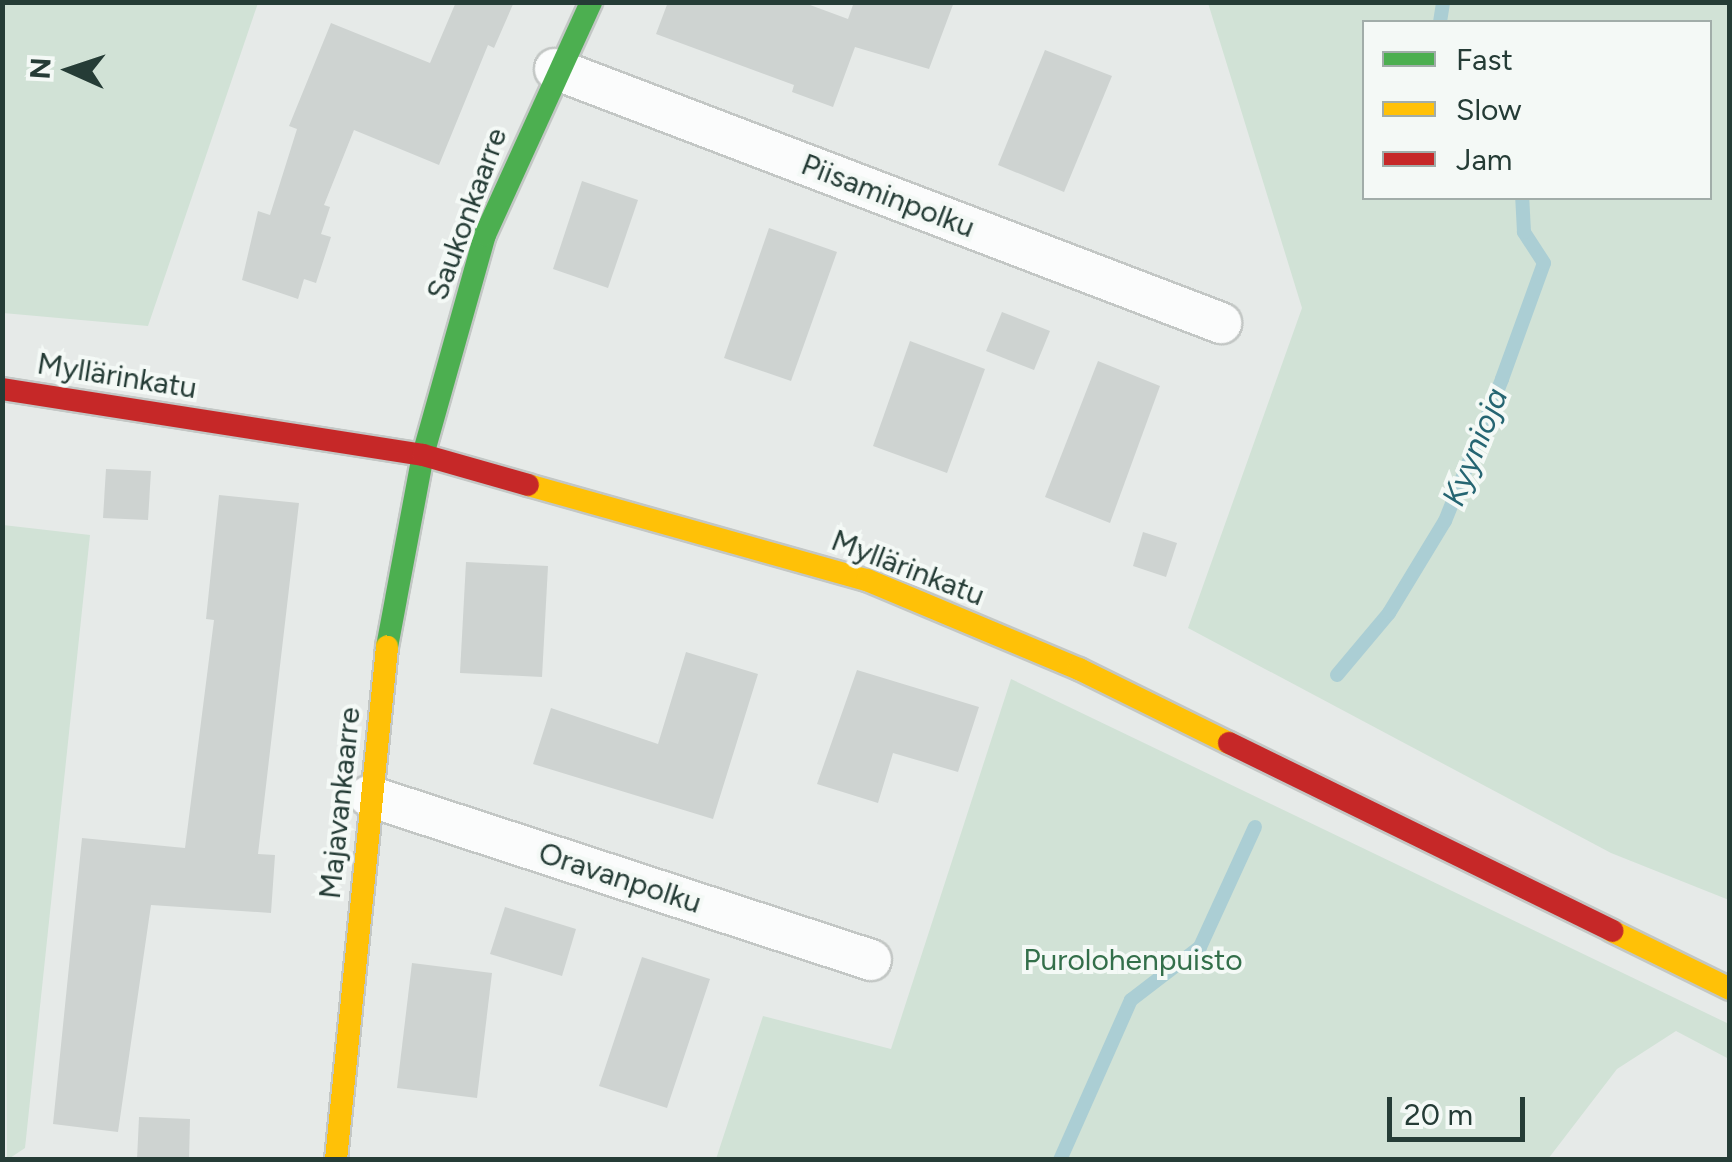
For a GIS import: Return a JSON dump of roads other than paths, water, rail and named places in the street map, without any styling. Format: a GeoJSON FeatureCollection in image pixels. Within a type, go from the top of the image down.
{"type":"FeatureCollection","features":[{"type":"Feature","properties":{"kind":"street","name":"Saukonkaarre"},"geometry":{"type":"LineString","coordinates":[[423,455],[485,235],[555,69],[591,2]]}},
{"type":"Feature","properties":{"kind":"street","name":"Piisaminpolku"},"geometry":{"type":"LineString","coordinates":[[555,69],[1221,324]]}},
{"type":"Feature","properties":{"kind":"street","name":"Myllärinkatu"},"geometry":{"type":"LineString","coordinates":[[2,390],[423,455],[867,580],[1079,669],[1730,989]]}},
{"type":"Feature","properties":{"kind":"street","name":"Majavankaarre"},"geometry":{"type":"LineString","coordinates":[[336,1160],[369,796],[392,601],[423,455]]}},
{"type":"Feature","properties":{"kind":"street","name":"Oravanpolku"},"geometry":{"type":"LineString","coordinates":[[369,796],[871,960]]}},
{"type":"Feature","properties":{"kind":"waterway","name":"Kyynioja"},"geometry":{"type":"LineString","coordinates":[[1440,20],[1443,2]]}},
{"type":"Feature","properties":{"kind":"waterway","name":"Kyynioja"},"geometry":{"type":"LineString","coordinates":[[1337,675],[1389,613],[1445,521],[1502,379],[1544,263],[1524,232],[1522,200]]}},
{"type":"Feature","properties":{"kind":"waterway","name":"Kyynioja"},"geometry":{"type":"LineString","coordinates":[[1060,1160],[1131,1000],[1200,947],[1255,827]]}},
{"type":"Feature","properties":{"kind":"park label","name":"Purolohenpuisto"},"geometry":{"type":"Point","coordinates":[1133,960]}}]}
